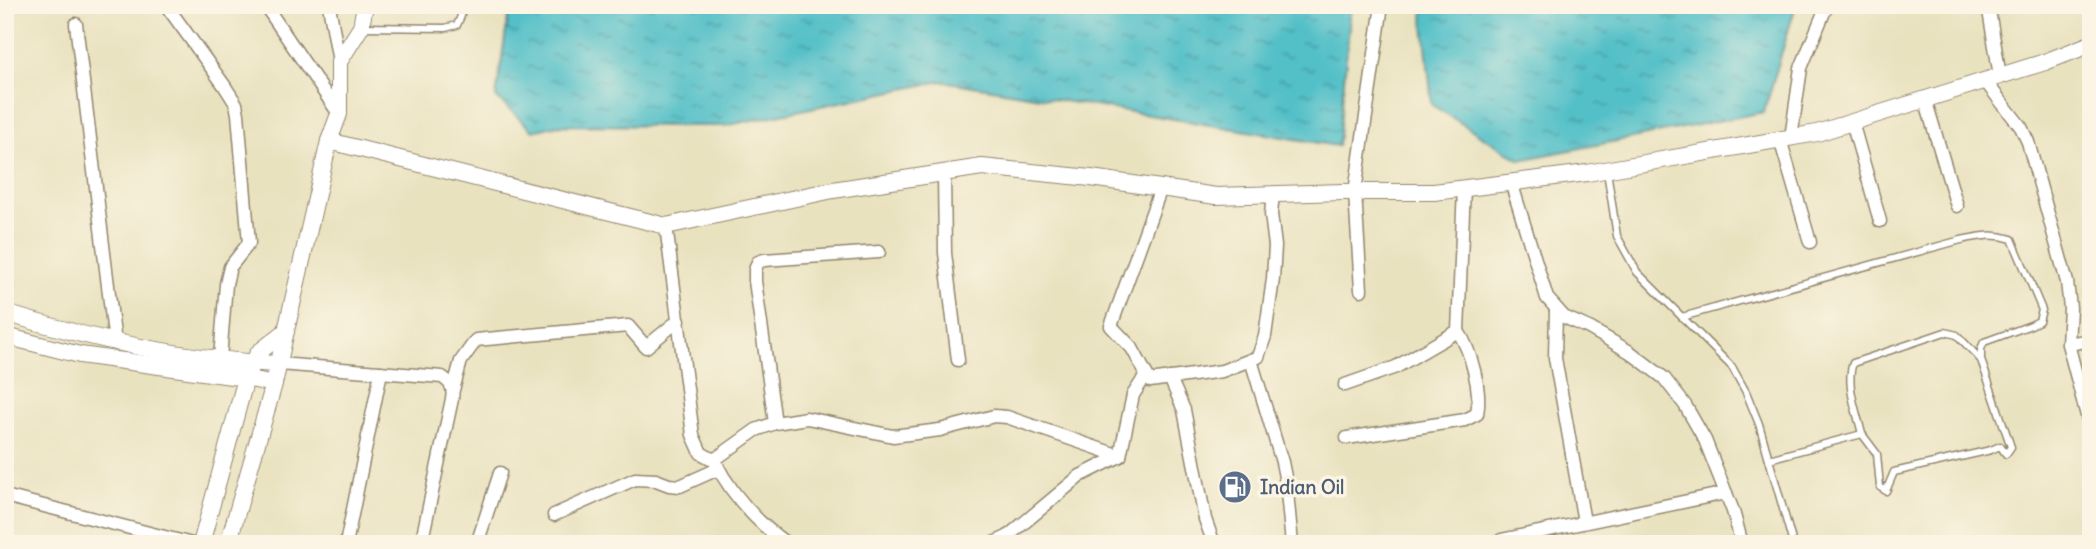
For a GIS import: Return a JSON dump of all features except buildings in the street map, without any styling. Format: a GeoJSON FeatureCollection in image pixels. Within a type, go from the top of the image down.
{"type":"FeatureCollection","features":[{"type":"Feature","properties":{"kind":"street"},"geometry":{"type":"LineString","coordinates":[[166,5],[224,85],[236,104],[238,114],[249,243],[230,267],[226,284],[220,358]]}},
{"type":"Feature","properties":{"kind":"street"},"geometry":{"type":"LineString","coordinates":[[265,5],[339,114]]}},
{"type":"Feature","properties":{"kind":"street"},"geometry":{"type":"LineString","coordinates":[[229,544],[274,384],[329,141],[339,114],[339,62],[329,5]]}},
{"type":"Feature","properties":{"kind":"street"},"geometry":{"type":"LineString","coordinates":[[1361,290],[1355,192],[1382,5]]}},
{"type":"Feature","properties":{"kind":"street"},"geometry":{"type":"LineString","coordinates":[[1810,242],[1785,138],[1801,68],[1827,5]]}},
{"type":"Feature","properties":{"kind":"street"},"geometry":{"type":"LineString","coordinates":[[1988,5],[1992,78],[2028,142],[2067,282],[2070,308],[2068,344],[2091,431]]}},
{"type":"Feature","properties":{"kind":"street"},"geometry":{"type":"LineString","coordinates":[[339,62],[361,27],[363,7]]}},
{"type":"Feature","properties":{"kind":"street"},"geometry":{"type":"LineString","coordinates":[[76,24],[115,343]]}},
{"type":"Feature","properties":{"kind":"street"},"geometry":{"type":"LineString","coordinates":[[329,141],[666,226],[833,190],[982,167],[1091,178],[1216,196],[1434,192],[1587,173],[1817,133],[2045,62],[2091,44]]}},
{"type":"Feature","properties":{"kind":"street"},"geometry":{"type":"LineString","coordinates":[[1925,99],[1958,206]]}},
{"type":"Feature","properties":{"kind":"street"},"geometry":{"type":"LineString","coordinates":[[1852,122],[1880,221]]}},
{"type":"Feature","properties":{"kind":"street"},"geometry":{"type":"LineString","coordinates":[[944,173],[945,253],[958,360]]}},
{"type":"Feature","properties":{"kind":"street"},"geometry":{"type":"LineString","coordinates":[[1511,182],[1547,298],[1564,317],[1630,352],[1664,378],[1685,405],[1705,440],[1733,510],[1742,544]]}},
{"type":"Feature","properties":{"kind":"street"},"geometry":{"type":"LineString","coordinates":[[1161,188],[1111,326],[1132,348],[1150,381],[1222,371],[1258,357],[1265,336],[1273,279],[1275,246],[1270,214],[1273,194]]}},
{"type":"Feature","properties":{"kind":"street"},"geometry":{"type":"LineString","coordinates":[[1347,438],[1465,420],[1476,414],[1479,403],[1470,354],[1458,331],[1464,188]]}},
{"type":"Feature","properties":{"kind":"street"},"geometry":{"type":"LineString","coordinates":[[666,226],[693,435],[701,453],[716,464],[726,483],[763,526],[787,544]]}},
{"type":"Feature","properties":{"kind":"street"},"geometry":{"type":"LineString","coordinates":[[775,423],[755,281],[758,262],[879,252]]}},
{"type":"Feature","properties":{"kind":"street"},"geometry":{"type":"LineString","coordinates":[[1556,309],[1555,358],[1584,522]]}},
{"type":"Feature","properties":{"kind":"street"},"geometry":{"type":"LineString","coordinates":[[5,313],[115,343],[253,363],[442,377],[451,382],[453,390]]}},
{"type":"Feature","properties":{"kind":"street"},"geometry":{"type":"LineString","coordinates":[[421,544],[453,390],[461,361],[476,340],[628,326],[646,347],[679,320]]}},
{"type":"Feature","properties":{"kind":"street"},"geometry":{"type":"LineString","coordinates":[[201,544],[246,378],[258,353],[286,331]]}},
{"type":"Feature","properties":{"kind":"street"},"geometry":{"type":"LineString","coordinates":[[1345,384],[1396,367],[1458,331]]}},
{"type":"Feature","properties":{"kind":"street"},"geometry":{"type":"LineString","coordinates":[[5,335],[80,355],[274,384]]}},
{"type":"Feature","properties":{"kind":"street"},"geometry":{"type":"LineString","coordinates":[[2068,344],[2091,340]]}},
{"type":"Feature","properties":{"kind":"street"},"geometry":{"type":"LineString","coordinates":[[1251,360],[1282,462],[1292,544]]}},
{"type":"Feature","properties":{"kind":"street"},"geometry":{"type":"LineString","coordinates":[[346,544],[381,372]]}},
{"type":"Feature","properties":{"kind":"street"},"geometry":{"type":"LineString","coordinates":[[1120,456],[1133,395],[1146,375]]}},
{"type":"Feature","properties":{"kind":"street"},"geometry":{"type":"LineString","coordinates":[[1170,378],[1184,410],[1205,519],[1214,544]]}},
{"type":"Feature","properties":{"kind":"street"},"geometry":{"type":"LineString","coordinates":[[554,515],[635,479],[656,480],[680,486],[716,464],[756,430],[775,423],[807,418],[893,436],[940,430],[994,416],[1007,416],[1120,456]]}},
{"type":"Feature","properties":{"kind":"street"},"geometry":{"type":"LineString","coordinates":[[991,544],[1007,537],[1080,476],[1120,456]]}},
{"type":"Feature","properties":{"kind":"street"},"geometry":{"type":"LineString","coordinates":[[477,544],[500,473]]}},
{"type":"Feature","properties":{"kind":"street"},"geometry":{"type":"LineString","coordinates":[[1501,540],[1726,493]]}},
{"type":"Feature","properties":{"kind":"street"},"geometry":{"type":"LineString","coordinates":[[5,495],[192,544]]}},
{"type":"Feature","properties":{"kind":"lane"},"geometry":{"type":"LineString","coordinates":[[361,27],[445,28],[457,25],[461,16],[461,5]]}},
{"type":"Feature","properties":{"kind":"lane"},"geometry":{"type":"LineString","coordinates":[[1607,169],[1618,236],[1637,272],[1732,367],[1746,392],[1759,424],[1793,544]]}},
{"type":"Feature","properties":{"kind":"lane"},"geometry":{"type":"LineString","coordinates":[[1682,317],[1961,240],[1987,234],[1999,235],[2012,239],[2042,310],[2039,321],[1984,342],[1981,360]]}},
{"type":"Feature","properties":{"kind":"lane"},"geometry":{"type":"LineString","coordinates":[[1945,332],[1957,335],[1981,360],[2011,447],[2006,454],[2000,446],[1894,472],[1886,491],[1880,487],[1877,454],[1862,434],[1850,382],[1853,363],[1945,332]]}},
{"type":"Feature","properties":{"kind":"lane"},"geometry":{"type":"LineString","coordinates":[[1769,459],[1862,434]]}},
{"type":"Feature","properties":{"kind":"water"},"geometry":{"type":"Polygon","coordinates":[[[510,5],[1351,5],[1338,146],[942,81],[724,126],[558,125],[533,131],[496,97],[510,5]]]}},
{"type":"Feature","properties":{"kind":"water"},"geometry":{"type":"Polygon","coordinates":[[[1422,5],[1796,5],[1764,112],[1520,160],[1432,105],[1422,5]]]}},
{"type":"Feature","properties":{"kind":"place","name":"Indian Oil"},"geometry":{"type":"Point","coordinates":[1235,487]}}]}
